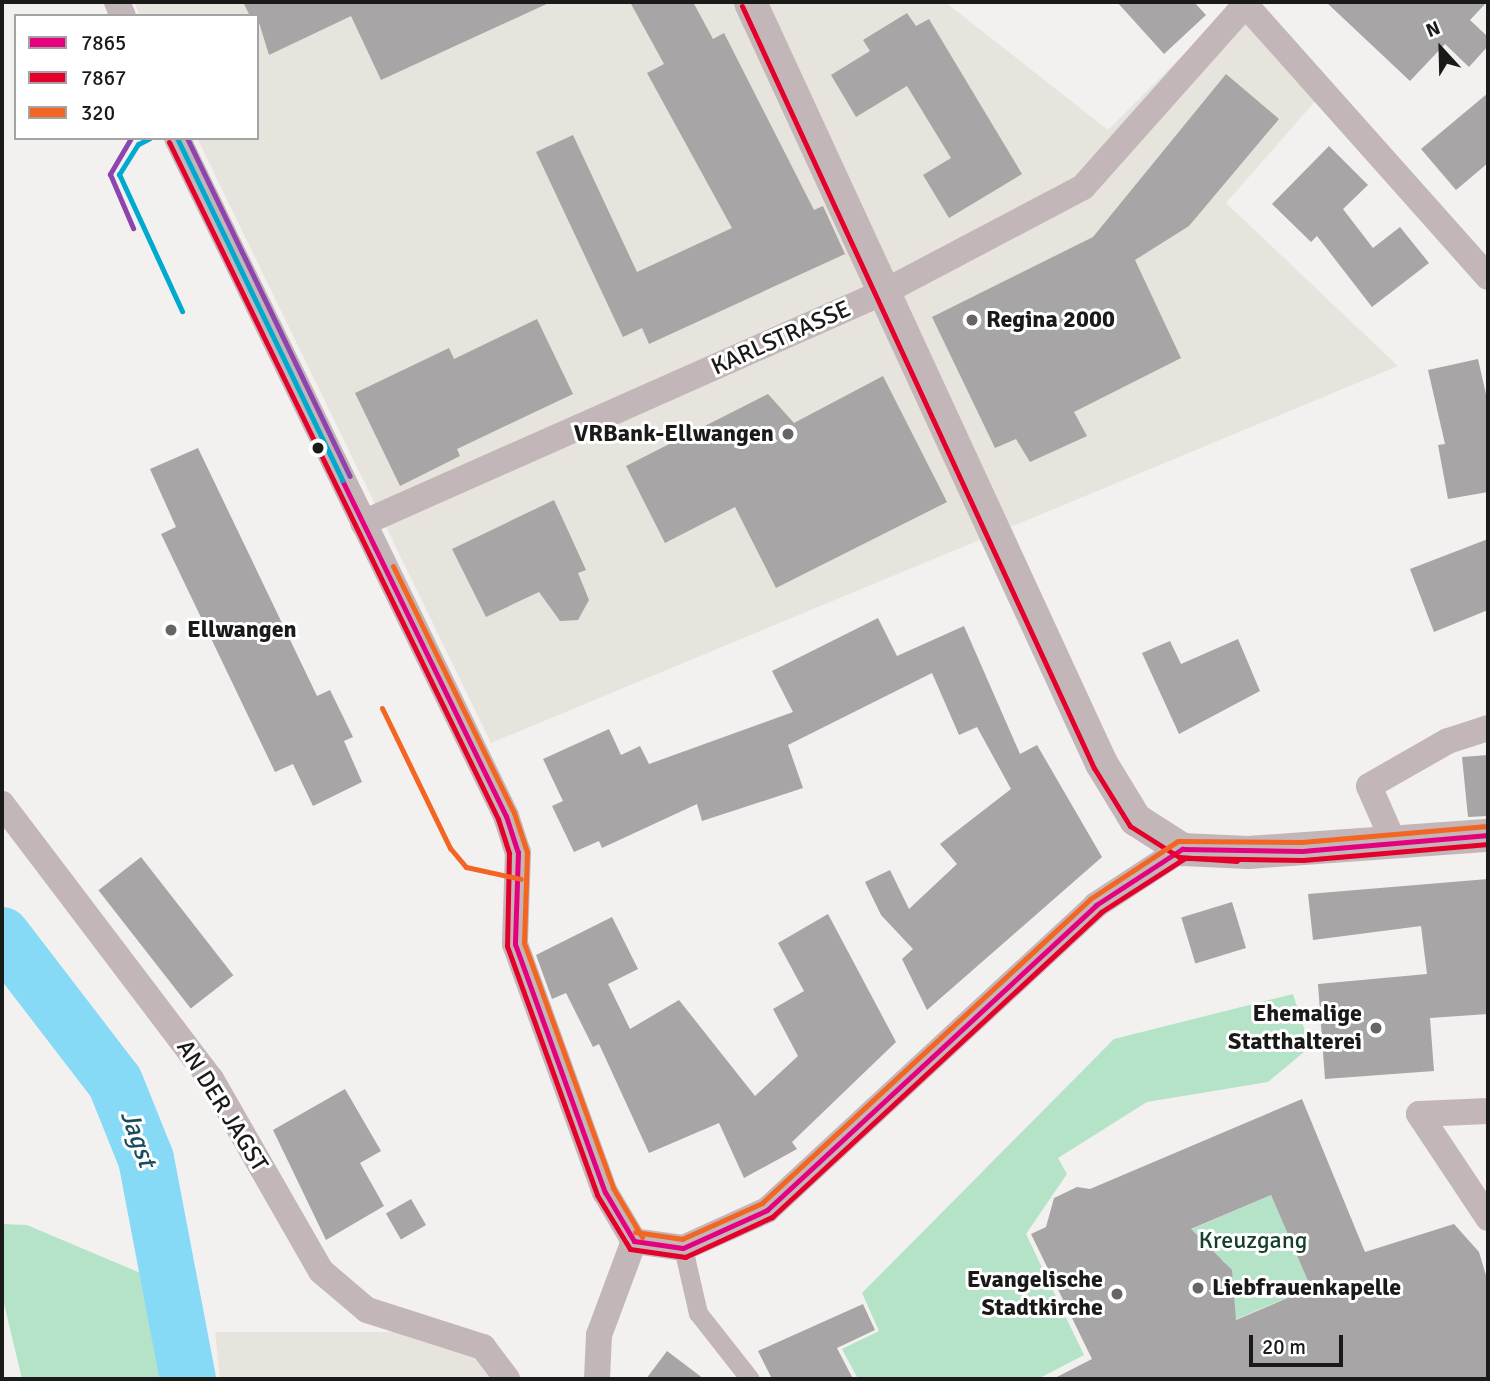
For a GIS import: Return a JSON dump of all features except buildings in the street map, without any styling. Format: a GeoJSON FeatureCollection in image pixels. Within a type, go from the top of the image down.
{"type":"FeatureCollection","features":[{"type":"Feature","properties":{"kind":"street"},"geometry":{"type":"LineString","coordinates":[[750,2],[886,291],[1101,763],[1135,819],[1182,849],[1302,851],[1488,835]]}},
{"type":"Feature","properties":{"kind":"street"},"geometry":{"type":"LineString","coordinates":[[1245,3],[1488,277]]}},
{"type":"Feature","properties":{"kind":"street","name":"KARLSTRASSE"},"geometry":{"type":"LineString","coordinates":[[363,523],[886,291],[1083,187],[1245,3]]}},
{"type":"Feature","properties":{"kind":"street"},"geometry":{"type":"LineString","coordinates":[[178,140],[506,816],[518,852],[515,944],[605,1192],[634,1241]]}},
{"type":"Feature","properties":{"kind":"street"},"geometry":{"type":"LineString","coordinates":[[1394,843],[1369,786],[1448,741],[1488,728]]}},
{"type":"Feature","properties":{"kind":"street","name":"AN DER JAGST"},"geometry":{"type":"LineString","coordinates":[[2,804],[211,1079],[321,1271],[367,1310],[483,1347],[507,1379]]}},
{"type":"Feature","properties":{"kind":"street"},"geometry":{"type":"LineString","coordinates":[[634,1241],[683,1248],[767,1210],[1096,905],[1182,849]]}},
{"type":"Feature","properties":{"kind":"street"},"geometry":{"type":"LineString","coordinates":[[1488,1111],[1419,1114],[1488,1218]]}},
{"type":"Feature","properties":{"kind":"street"},"geometry":{"type":"LineString","coordinates":[[597,1379],[600,1335],[634,1241]]}},
{"type":"Feature","properties":{"kind":"street"},"geometry":{"type":"LineString","coordinates":[[683,1248],[698,1313],[750,1379]]}},
{"type":"Feature","properties":{"kind":"shaded area"},"geometry":{"type":"Polygon","coordinates":[[[134,2],[945,2],[1108,130],[1236,2],[1332,82],[1226,203],[1398,366],[491,743],[198,140],[259,140],[259,14],[139,14],[134,2]]]}},
{"type":"Feature","properties":{"kind":"shaded area"},"geometry":{"type":"Polygon","coordinates":[[[215,1332],[445,1332],[501,1379],[220,1379],[215,1332]]]}},
{"type":"Feature","properties":{"kind":"green space"},"geometry":{"type":"Polygon","coordinates":[[[1293,994],[1310,1047],[1268,1082],[1147,1102],[1058,1158],[1067,1174],[1026,1234],[1084,1355],[1038,1379],[858,1379],[842,1349],[879,1331],[862,1293],[1114,1039],[1293,994]]]}},
{"type":"Feature","properties":{"kind":"green space","name":"Kreuzgang"},"geometry":{"type":"Polygon","coordinates":[[[1271,1195],[1311,1288],[1208,1331],[1233,1278],[1224,1261],[1169,1239],[1271,1195]]]}},
{"type":"Feature","properties":{"kind":"green space"},"geometry":{"type":"Polygon","coordinates":[[[2,1224],[27,1225],[157,1280],[172,1379],[22,1379],[2,1295],[2,1224]]]}},
{"type":"Feature","properties":{"kind":"waterway","name":"Jagst"},"geometry":{"type":"LineString","coordinates":[[2,935],[115,1082],[146,1159],[188,1379]]}},
{"type":"Feature","properties":{"kind":"transit line","name":"7867"},"geometry":{"type":"LineString","coordinates":[[742,6],[1094,768],[1130,826],[1179,857],[1237,861]]}},
{"type":"Feature","properties":{"kind":"transit line"},"geometry":{"type":"LineString","coordinates":[[130,140],[110,174],[133,228]]}},
{"type":"Feature","properties":{"kind":"transit line"},"geometry":{"type":"LineString","coordinates":[[146,140],[138,144],[119,174],[182,311]]}},
{"type":"Feature","properties":{"kind":"transit line"},"geometry":{"type":"LineString","coordinates":[[178,140],[342,480]]}},
{"type":"Feature","properties":{"kind":"transit line"},"geometry":{"type":"LineString","coordinates":[[188,140],[350,476]]}},
{"type":"Feature","properties":{"kind":"transit line","name":"7867"},"geometry":{"type":"LineString","coordinates":[[169,142],[498,819],[509,853],[507,946],[597,1195],[630,1249],[685,1257],[772,1217],[1101,912],[1185,858],[1303,860],[1488,844]]}},
{"type":"Feature","properties":{"kind":"transit line","name":"7865"},"geometry":{"type":"LineString","coordinates":[[342,480],[506,816],[518,852],[515,944],[605,1192],[634,1241]]}},
{"type":"Feature","properties":{"kind":"transit line","name":"320"},"geometry":{"type":"LineString","coordinates":[[393,566],[514,813],[527,852],[524,943],[613,1188],[642,1237]]}},
{"type":"Feature","properties":{"kind":"transit line","name":"320"},"geometry":{"type":"LineString","coordinates":[[382,708],[450,848],[466,867],[521,879]]}},
{"type":"Feature","properties":{"kind":"transit line","name":"320"},"geometry":{"type":"LineString","coordinates":[[635,1232],[682,1239],[762,1203],[1090,899],[1178,841],[1302,842],[1487,826]]}},
{"type":"Feature","properties":{"kind":"transit line","name":"7865"},"geometry":{"type":"LineString","coordinates":[[634,1241],[683,1248],[767,1210],[1096,905],[1182,849],[1302,851],[1488,835]]}},
{"type":"Feature","properties":{"kind":"place","name":"Regina 2000"},"geometry":{"type":"Point","coordinates":[972,320]}},
{"type":"Feature","properties":{"kind":"place","name":"VRBank-Ellwangen"},"geometry":{"type":"Point","coordinates":[788,434]}},
{"type":"Feature","properties":{"kind":"place","name":"Ellwangen"},"geometry":{"type":"Point","coordinates":[171,630]}},
{"type":"Feature","properties":{"kind":"place","name":"Ehemalige Statthalterei"},"geometry":{"type":"Point","coordinates":[1376,1028]}},
{"type":"Feature","properties":{"kind":"place","name":"Liebfrauenkapelle"},"geometry":{"type":"Point","coordinates":[1198,1288]}},
{"type":"Feature","properties":{"kind":"place","name":"Evangelische Stadtkirche"},"geometry":{"type":"Point","coordinates":[1117,1294]}}]}
